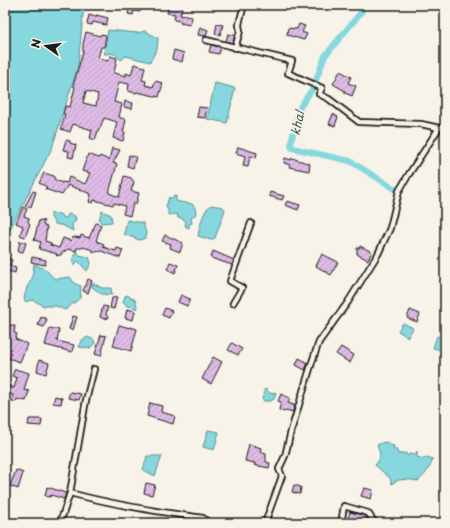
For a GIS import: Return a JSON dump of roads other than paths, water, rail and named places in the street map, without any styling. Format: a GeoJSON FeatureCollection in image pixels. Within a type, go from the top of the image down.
{"type":"FeatureCollection","features":[{"type":"Feature","properties":{"kind":"street"},"geometry":{"type":"LineString","coordinates":[[235,48],[240,31],[239,26],[244,5]]}},
{"type":"Feature","properties":{"kind":"street"},"geometry":{"type":"LineString","coordinates":[[206,40],[292,61],[288,74],[322,88],[319,94],[329,99],[359,122],[421,124],[439,128],[445,126]]}},
{"type":"Feature","properties":{"kind":"street"},"geometry":{"type":"LineString","coordinates":[[265,523],[282,476],[279,469],[285,456],[291,431],[319,342],[348,302],[378,254],[390,228],[400,191],[408,174],[439,128]]}},
{"type":"Feature","properties":{"kind":"street"},"geometry":{"type":"LineString","coordinates":[[233,303],[242,288],[230,281],[251,223]]}},
{"type":"Feature","properties":{"kind":"street"},"geometry":{"type":"LineString","coordinates":[[60,523],[70,493],[86,400],[94,369]]}},
{"type":"Feature","properties":{"kind":"street"},"geometry":{"type":"LineString","coordinates":[[70,493],[94,500],[204,518],[209,523]]}},
{"type":"Feature","properties":{"kind":"street"},"geometry":{"type":"LineString","coordinates":[[341,523],[344,506],[368,513],[375,523]]}},
{"type":"Feature","properties":{"kind":"water"},"geometry":{"type":"Polygon","coordinates":[[[5,5],[84,5],[78,66],[52,148],[5,239],[5,5]]]}},
{"type":"Feature","properties":{"kind":"water"},"geometry":{"type":"Polygon","coordinates":[[[108,30],[137,33],[145,31],[158,38],[157,49],[150,62],[126,56],[121,60],[115,54],[104,54],[108,30]]]}},
{"type":"Feature","properties":{"kind":"water"},"geometry":{"type":"Polygon","coordinates":[[[215,83],[235,88],[227,123],[207,119],[215,83]]]}},
{"type":"Feature","properties":{"kind":"water"},"geometry":{"type":"Polygon","coordinates":[[[176,196],[176,201],[190,203],[194,206],[196,214],[191,218],[192,223],[189,224],[189,228],[185,226],[186,221],[178,218],[177,214],[168,215],[168,210],[166,207],[169,197],[170,199],[176,196]]]}},
{"type":"Feature","properties":{"kind":"water"},"geometry":{"type":"Polygon","coordinates":[[[211,205],[223,207],[225,210],[215,238],[211,240],[198,236],[204,214],[211,205]]]}},
{"type":"Feature","properties":{"kind":"water"},"geometry":{"type":"Polygon","coordinates":[[[102,211],[111,215],[112,222],[101,223],[99,219],[102,211]]]}},
{"type":"Feature","properties":{"kind":"water"},"geometry":{"type":"Polygon","coordinates":[[[51,213],[60,214],[64,218],[67,217],[68,214],[75,216],[76,220],[72,225],[73,231],[64,226],[55,224],[51,217],[51,213]]]}},
{"type":"Feature","properties":{"kind":"water"},"geometry":{"type":"Polygon","coordinates":[[[127,220],[143,223],[146,233],[145,238],[139,240],[124,234],[127,220]]]}},
{"type":"Feature","properties":{"kind":"water"},"geometry":{"type":"Polygon","coordinates":[[[76,251],[79,255],[89,257],[91,263],[87,271],[78,261],[74,265],[72,261],[76,251]]]}},
{"type":"Feature","properties":{"kind":"water"},"geometry":{"type":"Polygon","coordinates":[[[34,264],[45,269],[55,279],[70,277],[75,284],[81,286],[80,298],[65,310],[56,306],[44,306],[31,300],[26,302],[24,299],[27,287],[32,279],[34,264]]]}},
{"type":"Feature","properties":{"kind":"water"},"geometry":{"type":"Polygon","coordinates":[[[93,283],[102,288],[111,288],[112,295],[102,294],[92,287],[93,283]]]}},
{"type":"Feature","properties":{"kind":"water"},"geometry":{"type":"Polygon","coordinates":[[[128,295],[136,301],[136,309],[123,303],[125,296],[128,295]]]}},
{"type":"Feature","properties":{"kind":"water"},"geometry":{"type":"Polygon","coordinates":[[[403,323],[413,328],[408,337],[398,331],[403,323]]]}},
{"type":"Feature","properties":{"kind":"water"},"geometry":{"type":"Polygon","coordinates":[[[437,336],[445,338],[445,351],[433,348],[437,336]]]}},
{"type":"Feature","properties":{"kind":"water"},"geometry":{"type":"Polygon","coordinates":[[[88,337],[94,340],[95,343],[90,348],[79,347],[82,340],[88,337]]]}},
{"type":"Feature","properties":{"kind":"water"},"geometry":{"type":"Polygon","coordinates":[[[266,389],[270,393],[276,393],[274,399],[270,401],[263,401],[262,397],[264,395],[264,390],[266,389]]]}},
{"type":"Feature","properties":{"kind":"water"},"geometry":{"type":"Polygon","coordinates":[[[208,430],[219,432],[214,450],[203,447],[208,430]]]}},
{"type":"Feature","properties":{"kind":"water"},"geometry":{"type":"Polygon","coordinates":[[[384,442],[394,446],[393,449],[396,449],[398,454],[406,453],[408,456],[409,454],[416,455],[417,451],[417,457],[424,459],[427,457],[433,459],[423,477],[418,481],[397,480],[392,484],[390,478],[375,465],[379,460],[380,455],[377,445],[384,442]]]}},
{"type":"Feature","properties":{"kind":"water"},"geometry":{"type":"Polygon","coordinates":[[[147,456],[162,456],[155,476],[143,470],[147,456]]]}},
{"type":"Feature","properties":{"kind":"waterway","name":"khal"},"geometry":{"type":"LineString","coordinates":[[363,5],[362,11],[325,56],[313,88],[300,107],[291,142],[292,148],[350,161],[395,189]]}}]}
